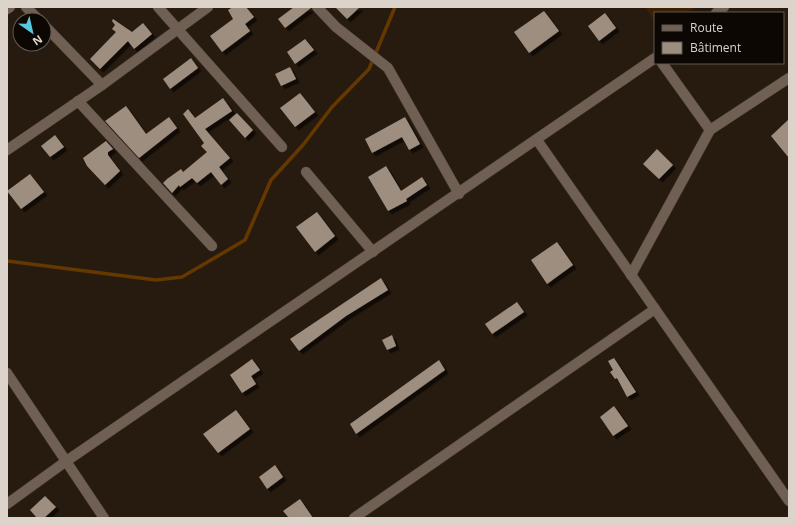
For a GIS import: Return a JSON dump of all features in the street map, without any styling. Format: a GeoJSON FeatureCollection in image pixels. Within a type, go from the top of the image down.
{"type":"FeatureCollection","features":[{"type":"Feature","properties":{"kind":"street"},"geometry":{"type":"LineString","coordinates":[[158,7],[282,147]]}},
{"type":"Feature","properties":{"kind":"street"},"geometry":{"type":"LineString","coordinates":[[7,150],[102,85],[208,7]]}},
{"type":"Feature","properties":{"kind":"street"},"geometry":{"type":"LineString","coordinates":[[317,7],[336,27],[388,68],[459,194]]}},
{"type":"Feature","properties":{"kind":"street"},"geometry":{"type":"LineString","coordinates":[[52,33],[102,85]]}},
{"type":"Feature","properties":{"kind":"street"},"geometry":{"type":"LineString","coordinates":[[7,504],[654,59]]}},
{"type":"Feature","properties":{"kind":"street"},"geometry":{"type":"LineString","coordinates":[[663,64],[710,130]]}},
{"type":"Feature","properties":{"kind":"street"},"geometry":{"type":"LineString","coordinates":[[631,275],[710,130],[789,78]]}},
{"type":"Feature","properties":{"kind":"street"},"geometry":{"type":"LineString","coordinates":[[78,101],[212,246]]}},
{"type":"Feature","properties":{"kind":"street"},"geometry":{"type":"LineString","coordinates":[[537,140],[789,501]]}},
{"type":"Feature","properties":{"kind":"street"},"geometry":{"type":"LineString","coordinates":[[306,172],[373,252]]}},
{"type":"Feature","properties":{"kind":"street"},"geometry":{"type":"LineString","coordinates":[[354,518],[655,309]]}},
{"type":"Feature","properties":{"kind":"street"},"geometry":{"type":"LineString","coordinates":[[7,372],[104,518]]}},
{"type":"Feature","properties":{"kind":"shaded area"},"geometry":{"type":"Polygon","coordinates":[[[645,7],[696,7],[688,12],[654,12],[654,20],[645,7]]]}},
{"type":"Feature","properties":{"kind":"building"},"geometry":{"type":"Polygon","coordinates":[[[233,7],[246,7],[254,17],[245,24],[250,31],[222,52],[210,36],[233,19],[228,10],[233,7]]]}},
{"type":"Feature","properties":{"kind":"building"},"geometry":{"type":"Polygon","coordinates":[[[294,7],[311,8],[285,28],[278,19],[294,7]]]}},
{"type":"Feature","properties":{"kind":"building"},"geometry":{"type":"Polygon","coordinates":[[[335,7],[360,7],[347,19],[335,7]]]}},
{"type":"Feature","properties":{"kind":"building"},"geometry":{"type":"Polygon","coordinates":[[[544,11],[559,31],[529,53],[514,32],[544,11]]]}},
{"type":"Feature","properties":{"kind":"building"},"geometry":{"type":"Polygon","coordinates":[[[605,13],[616,28],[599,41],[588,26],[605,13]]]}},
{"type":"Feature","properties":{"kind":"building"},"geometry":{"type":"Polygon","coordinates":[[[113,19],[132,32],[143,23],[152,34],[134,49],[128,41],[100,69],[90,59],[116,32],[112,29],[115,25],[112,21],[113,19]]]}},
{"type":"Feature","properties":{"kind":"building"},"geometry":{"type":"Polygon","coordinates":[[[305,39],[314,50],[295,64],[287,52],[305,39]]]}},
{"type":"Feature","properties":{"kind":"building"},"geometry":{"type":"Polygon","coordinates":[[[191,58],[198,68],[170,89],[163,79],[191,58]]]}},
{"type":"Feature","properties":{"kind":"building"},"geometry":{"type":"Polygon","coordinates":[[[290,67],[296,79],[281,86],[275,74],[290,67]]]}},
{"type":"Feature","properties":{"kind":"building"},"geometry":{"type":"Polygon","coordinates":[[[300,93],[315,112],[295,127],[280,108],[300,93]]]}},
{"type":"Feature","properties":{"kind":"building"},"geometry":{"type":"Polygon","coordinates":[[[223,98],[232,111],[205,129],[230,158],[219,167],[228,179],[221,185],[211,172],[197,183],[192,178],[180,187],[179,185],[172,193],[163,183],[181,169],[183,172],[207,152],[201,146],[204,143],[183,114],[188,109],[195,118],[223,98]]]}},
{"type":"Feature","properties":{"kind":"building"},"geometry":{"type":"Polygon","coordinates":[[[126,106],[146,134],[169,117],[177,128],[139,158],[105,121],[126,106]]]}},
{"type":"Feature","properties":{"kind":"building"},"geometry":{"type":"Polygon","coordinates":[[[237,113],[253,130],[245,138],[229,120],[237,113]]]}},
{"type":"Feature","properties":{"kind":"building"},"geometry":{"type":"Polygon","coordinates":[[[405,117],[420,144],[409,150],[402,137],[372,153],[365,139],[405,117]]]}},
{"type":"Feature","properties":{"kind":"building"},"geometry":{"type":"Polygon","coordinates":[[[789,119],[789,158],[771,136],[789,119]]]}},
{"type":"Feature","properties":{"kind":"building"},"geometry":{"type":"Polygon","coordinates":[[[55,135],[64,147],[50,157],[41,146],[55,135]]]}},
{"type":"Feature","properties":{"kind":"building"},"geometry":{"type":"Polygon","coordinates":[[[106,141],[113,149],[108,152],[108,155],[120,171],[105,185],[87,166],[83,158],[106,141]]]}},
{"type":"Feature","properties":{"kind":"building"},"geometry":{"type":"Polygon","coordinates":[[[657,149],[673,165],[659,179],[643,164],[657,149]]]}},
{"type":"Feature","properties":{"kind":"building"},"geometry":{"type":"Polygon","coordinates":[[[386,166],[401,191],[422,177],[427,185],[406,199],[407,201],[388,211],[368,177],[386,166]]]}},
{"type":"Feature","properties":{"kind":"building"},"geometry":{"type":"Polygon","coordinates":[[[30,174],[44,192],[21,209],[7,191],[30,174]]]}},
{"type":"Feature","properties":{"kind":"building"},"geometry":{"type":"Polygon","coordinates":[[[317,212],[335,236],[315,252],[296,227],[317,212]]]}},
{"type":"Feature","properties":{"kind":"building"},"geometry":{"type":"Polygon","coordinates":[[[557,242],[573,265],[547,284],[531,260],[557,242]]]}},
{"type":"Feature","properties":{"kind":"building"},"geometry":{"type":"Polygon","coordinates":[[[381,278],[388,290],[346,316],[299,351],[290,339],[381,278]]]}},
{"type":"Feature","properties":{"kind":"building"},"geometry":{"type":"Polygon","coordinates":[[[517,302],[524,312],[492,334],[485,324],[517,302]]]}},
{"type":"Feature","properties":{"kind":"building"},"geometry":{"type":"Polygon","coordinates":[[[392,335],[396,346],[387,350],[382,340],[392,335]]]}},
{"type":"Feature","properties":{"kind":"building"},"geometry":{"type":"Polygon","coordinates":[[[614,358],[636,392],[627,397],[617,378],[615,379],[610,372],[613,370],[608,361],[614,358]]]}},
{"type":"Feature","properties":{"kind":"building"},"geometry":{"type":"Polygon","coordinates":[[[252,359],[260,370],[251,376],[256,384],[242,393],[230,375],[252,359]]]}},
{"type":"Feature","properties":{"kind":"building"},"geometry":{"type":"Polygon","coordinates":[[[439,360],[445,370],[356,434],[350,424],[439,360]]]}},
{"type":"Feature","properties":{"kind":"building"},"geometry":{"type":"Polygon","coordinates":[[[614,406],[628,426],[613,436],[600,417],[614,406]]]}},
{"type":"Feature","properties":{"kind":"building"},"geometry":{"type":"Polygon","coordinates":[[[236,410],[250,429],[218,453],[203,434],[236,410]]]}},
{"type":"Feature","properties":{"kind":"building"},"geometry":{"type":"Polygon","coordinates":[[[275,465],[283,477],[267,489],[259,477],[275,465]]]}},
{"type":"Feature","properties":{"kind":"building"},"geometry":{"type":"Polygon","coordinates":[[[45,496],[56,507],[44,518],[37,518],[30,510],[45,496]]]}},
{"type":"Feature","properties":{"kind":"building"},"geometry":{"type":"Polygon","coordinates":[[[300,499],[313,518],[289,518],[283,511],[300,499]]]}},
{"type":"Feature","properties":{"kind":"waterway"},"geometry":{"type":"LineString","coordinates":[[7,261],[156,280],[182,277],[245,240],[271,180],[303,145],[332,107],[369,69],[395,7]]}}]}
